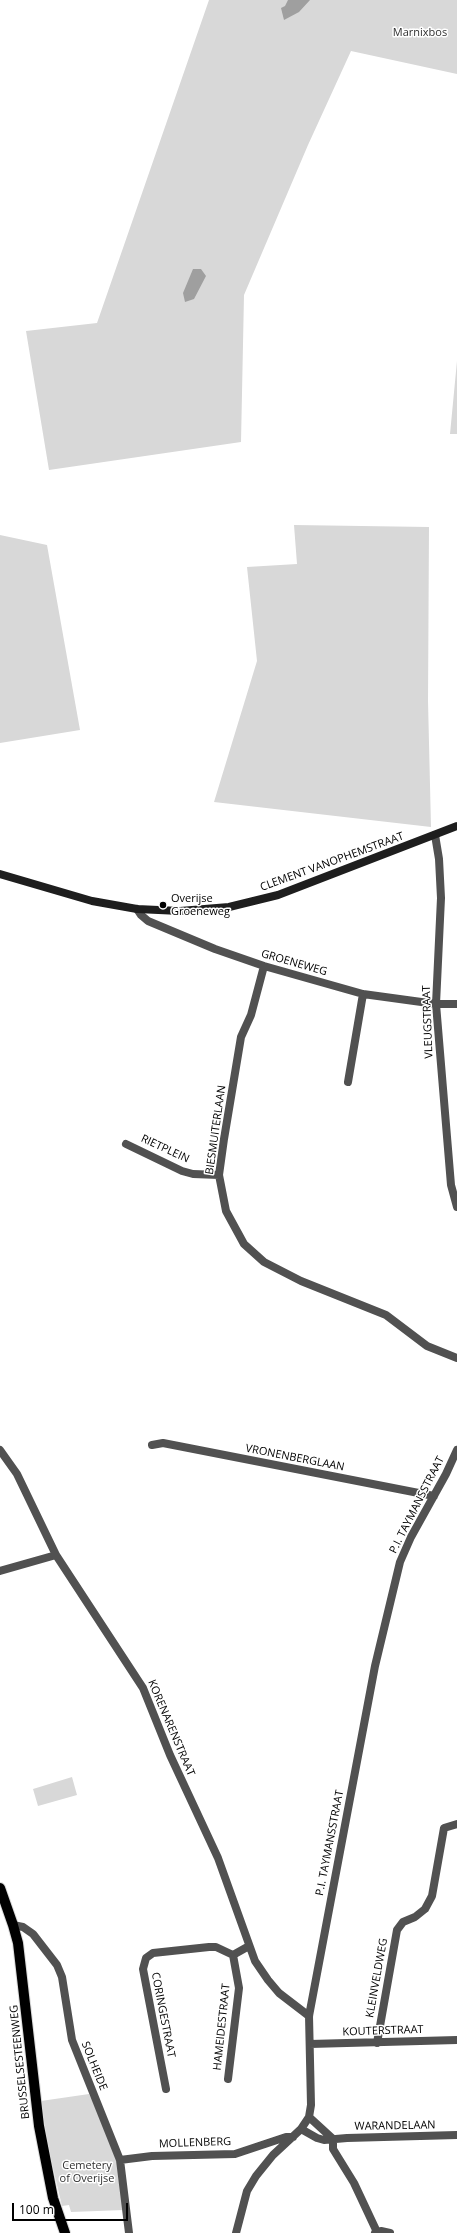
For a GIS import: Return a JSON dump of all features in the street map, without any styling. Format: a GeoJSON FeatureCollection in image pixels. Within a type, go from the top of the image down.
{"type":"FeatureCollection","features":[{"type":"Feature","properties":{"kind":"main road","name":"BRUSSELSESTEENWEG"},"geometry":{"type":"LineString","coordinates":[[0,1888],[13,1924],[23,1974],[39,2126],[53,2198],[65,2233]]}},
{"type":"Feature","properties":{"kind":"street","name":"CLEMENT VANOPHEMSTRAAT"},"geometry":{"type":"LineString","coordinates":[[0,874],[92,900],[137,909],[180,910],[228,907],[278,895],[457,826]]}},
{"type":"Feature","properties":{"kind":"street","name":"VLEUGSTRAAT"},"geometry":{"type":"LineString","coordinates":[[435,835],[439,859],[441,898],[436,1004],[451,1185],[457,1207]]}},
{"type":"Feature","properties":{"kind":"street","name":"GROENEWEG"},"geometry":{"type":"LineString","coordinates":[[137,909],[141,915],[148,920],[214,949],[264,966],[363,994],[436,1004],[457,1004]]}},
{"type":"Feature","properties":{"kind":"street","name":"BIESMUITERLAAN"},"geometry":{"type":"LineString","coordinates":[[264,966],[251,1015],[241,1037],[219,1175],[226,1211],[244,1244],[264,1262],[301,1281],[386,1315],[427,1346],[457,1358]]}},
{"type":"Feature","properties":{"kind":"street"},"geometry":{"type":"LineString","coordinates":[[348,1082],[363,994]]}},
{"type":"Feature","properties":{"kind":"street","name":"RIETPLEIN"},"geometry":{"type":"LineString","coordinates":[[126,1144],[182,1171],[193,1174],[219,1175]]}},
{"type":"Feature","properties":{"kind":"street","name":"VRONENBERGLAAN"},"geometry":{"type":"LineString","coordinates":[[152,1445],[163,1443],[434,1496]]}},
{"type":"Feature","properties":{"kind":"street","name":"KORENARENSTRAAT"},"geometry":{"type":"LineString","coordinates":[[0,1450],[17,1474],[56,1555],[143,1688],[170,1755],[218,1858],[249,1946],[268,1980],[279,1993],[309,2016]]}},
{"type":"Feature","properties":{"kind":"street","name":"P.I. TAYMANSSTRAAT"},"geometry":{"type":"LineString","coordinates":[[236,2233],[247,2191],[273,2155],[301,2129],[309,2117],[311,2105],[309,2016],[375,1666],[400,1562],[411,1536],[446,1474],[457,1450]]}},
{"type":"Feature","properties":{"kind":"street"},"geometry":{"type":"LineString","coordinates":[[0,1571],[56,1555]]}},
{"type":"Feature","properties":{"kind":"street","name":"KLEINVELDWEG"},"geometry":{"type":"LineString","coordinates":[[377,2043],[397,1930],[403,1922],[415,1917],[425,1909],[432,1896],[444,1828],[457,1824]]}},
{"type":"Feature","properties":{"kind":"street","name":"SOLHEIDE"},"geometry":{"type":"LineString","coordinates":[[13,1924],[23,1926],[33,1934],[57,1965],[62,1977],[72,2040],[120,2160],[129,2233]]}},
{"type":"Feature","properties":{"kind":"street"},"geometry":{"type":"LineString","coordinates":[[233,1955],[249,1946]]}},
{"type":"Feature","properties":{"kind":"street","name":"CORINGESTRAAT"},"geometry":{"type":"LineString","coordinates":[[166,2089],[143,1969],[146,1958],[153,1953],[209,1947],[216,1947],[233,1955]]}},
{"type":"Feature","properties":{"kind":"street","name":"HAMEIDESTRAAT"},"geometry":{"type":"LineString","coordinates":[[228,2079],[239,1988],[233,1955]]}},
{"type":"Feature","properties":{"kind":"street","name":"KOUTERSTRAAT"},"geometry":{"type":"LineString","coordinates":[[310,2044],[457,2040]]}},
{"type":"Feature","properties":{"kind":"street"},"geometry":{"type":"LineString","coordinates":[[309,2117],[333,2139],[334,2149],[354,2183],[376,2232],[390,2233]]}},
{"type":"Feature","properties":{"kind":"street","name":"WARANDELAAN"},"geometry":{"type":"LineString","coordinates":[[301,2129],[317,2138],[324,2140],[457,2136]]}},
{"type":"Feature","properties":{"kind":"street","name":"MOLLENBERG"},"geometry":{"type":"LineString","coordinates":[[120,2160],[152,2156],[235,2154],[286,2137],[293,2137]]}},
{"type":"Feature","properties":{"kind":"green space","name":"Marnixbos"},"geometry":{"type":"Polygon","coordinates":[[[209,0],[457,0],[457,74],[351,51],[308,145],[244,295],[241,442],[49,470],[26,331],[97,323],[209,0]]]}},
{"type":"Feature","properties":{"kind":"green space"},"geometry":{"type":"Polygon","coordinates":[[[457,361],[457,434],[450,434],[457,361]]]}},
{"type":"Feature","properties":{"kind":"green space"},"geometry":{"type":"Polygon","coordinates":[[[294,525],[429,527],[428,701],[431,827],[214,802],[257,661],[247,567],[297,564],[294,525]]]}},
{"type":"Feature","properties":{"kind":"green space"},"geometry":{"type":"Polygon","coordinates":[[[0,535],[47,545],[80,730],[0,743],[0,535]]]}},
{"type":"Feature","properties":{"kind":"green space"},"geometry":{"type":"Polygon","coordinates":[[[72,1777],[77,1795],[38,1806],[33,1789],[72,1777]]]}},
{"type":"Feature","properties":{"kind":"green space","name":"Cemetery of Overijse"},"geometry":{"type":"Polygon","coordinates":[[[89,2094],[94,2100],[118,2161],[124,2210],[71,2212],[69,2205],[62,2206],[48,2147],[41,2101],[89,2094]]]}},
{"type":"Feature","properties":{"kind":"shaded area"},"geometry":{"type":"Polygon","coordinates":[[[288,0],[310,0],[299,12],[284,20],[281,8],[285,6],[288,0]]]}},
{"type":"Feature","properties":{"kind":"shaded area"},"geometry":{"type":"Polygon","coordinates":[[[193,269],[201,269],[206,276],[194,299],[185,302],[183,293],[193,269]]]}},
{"type":"Feature","properties":{"kind":"place","name":"Overijse Groeneweg"},"geometry":{"type":"Point","coordinates":[163,905]}}]}
